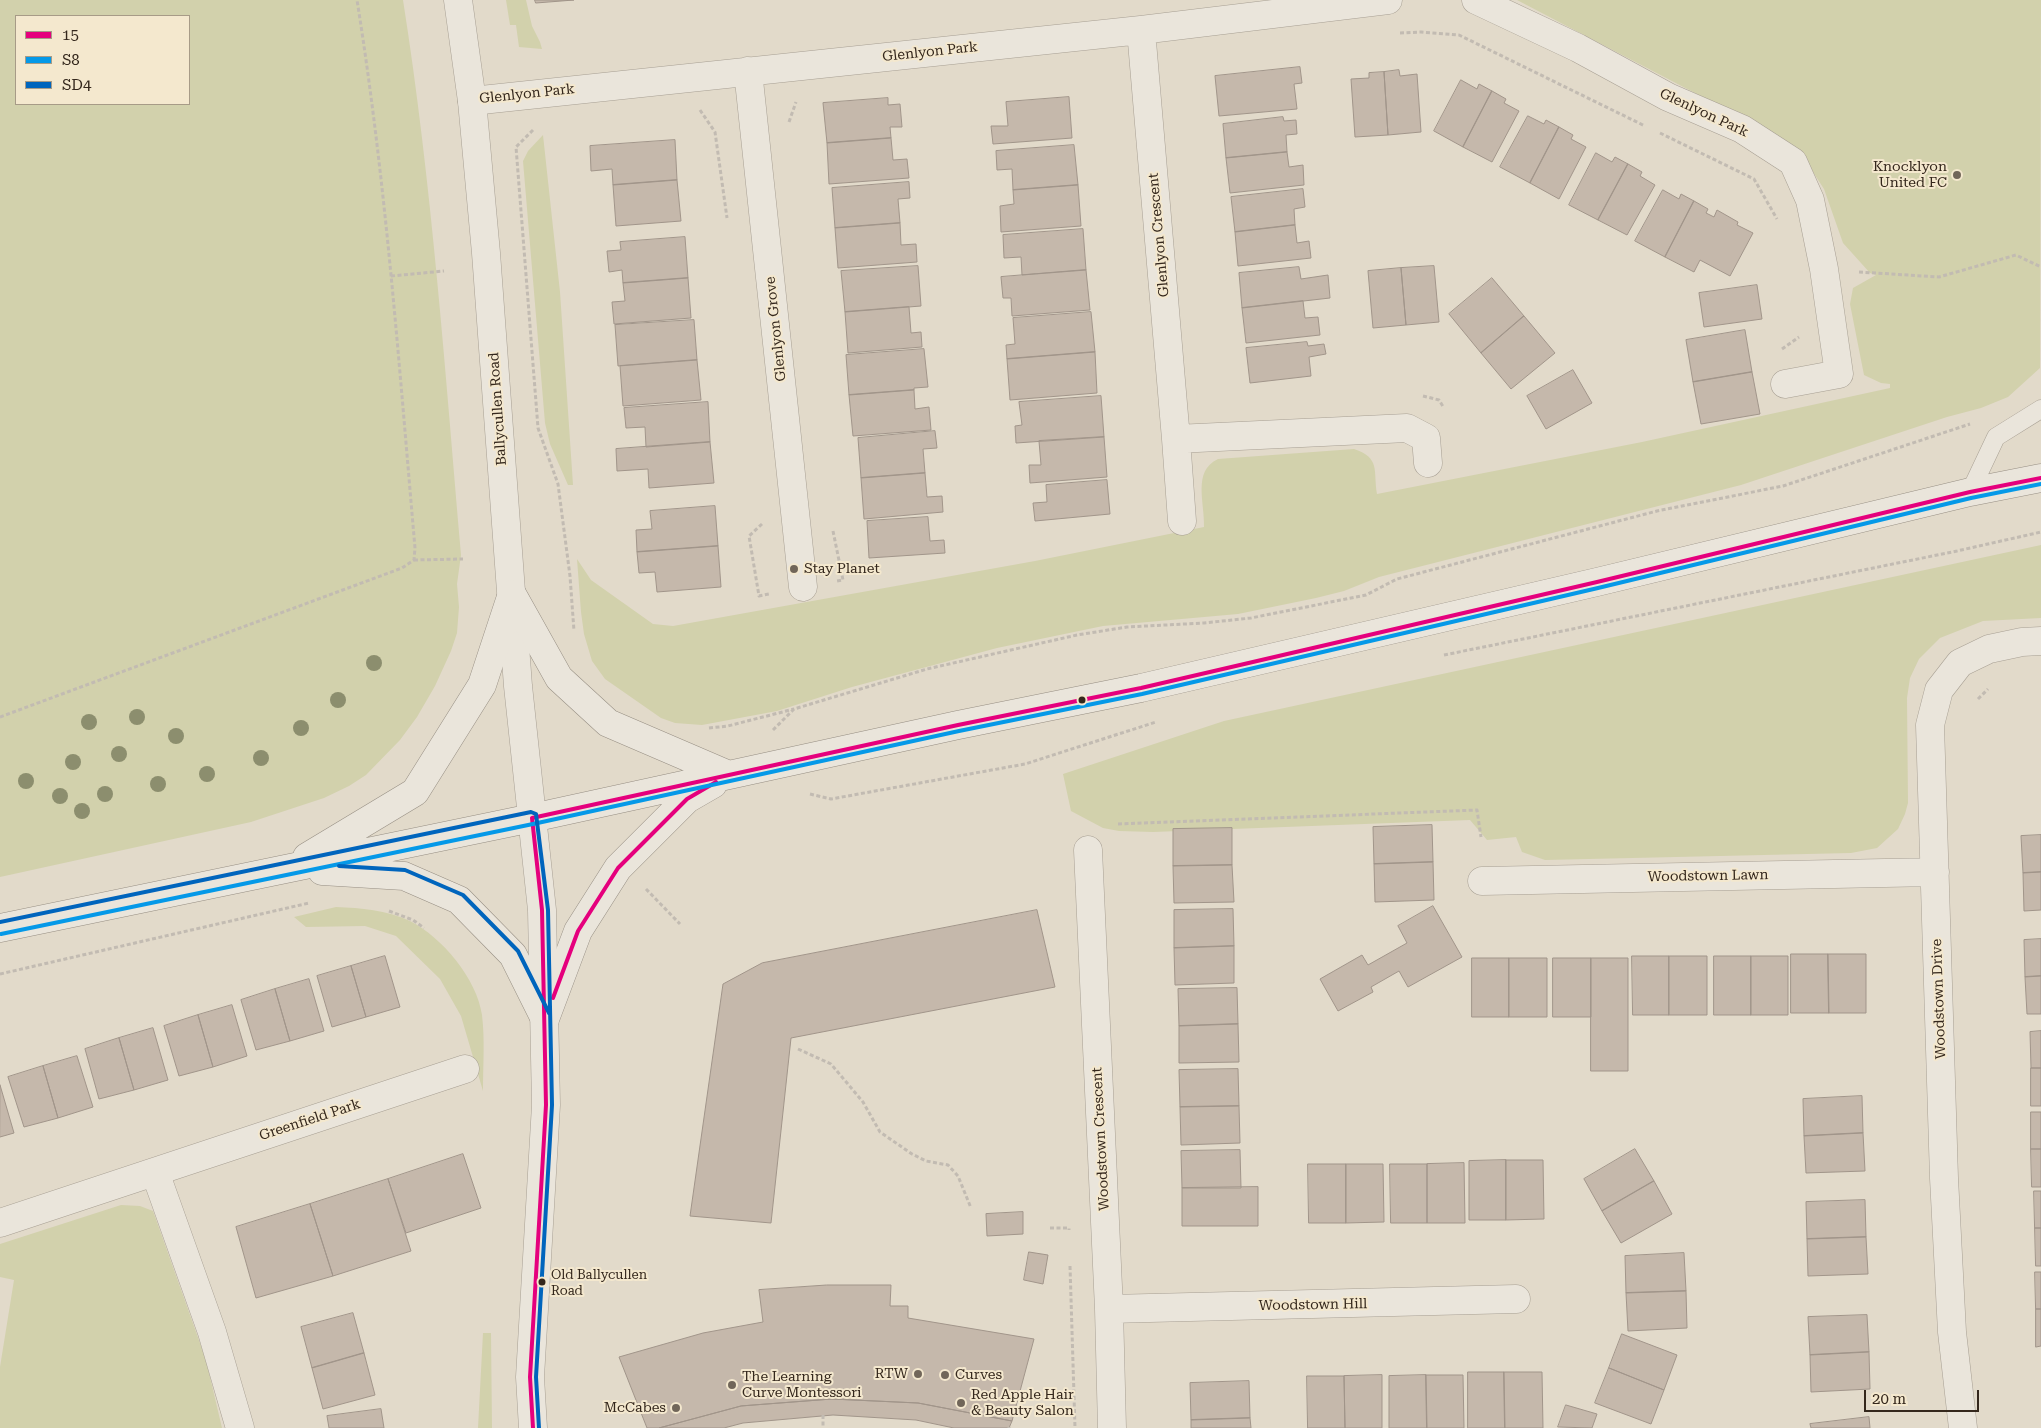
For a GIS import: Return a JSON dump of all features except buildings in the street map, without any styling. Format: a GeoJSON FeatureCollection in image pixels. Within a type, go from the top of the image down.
{"type":"FeatureCollection","features":[{"type":"Feature","properties":{"kind":"street","name":"Ballycullen Road"},"geometry":{"type":"LineString","coordinates":[[458,0],[472,100],[486,253],[518,686],[532,818]]}},
{"type":"Feature","properties":{"kind":"street","name":"Glenlyon Park"},"geometry":{"type":"LineString","coordinates":[[472,100],[1141,30],[1388,0]]}},
{"type":"Feature","properties":{"kind":"street","name":"Glenlyon Park"},"geometry":{"type":"LineString","coordinates":[[1476,0],[1578,48],[1668,97],[1742,129],[1793,162],[1810,200],[1824,269],[1839,374],[1785,384]]}},
{"type":"Feature","properties":{"kind":"street","name":"Glenlyon Crescent"},"geometry":{"type":"LineString","coordinates":[[1141,30],[1182,521]]}},
{"type":"Feature","properties":{"kind":"street","name":"Glenlyon Grove"},"geometry":{"type":"LineString","coordinates":[[748,71],[803,587]]}},
{"type":"Feature","properties":{"kind":"street"},"geometry":{"type":"LineString","coordinates":[[1176,439],[1407,428],[1426,438],[1428,462]]}},
{"type":"Feature","properties":{"kind":"street"},"geometry":{"type":"LineString","coordinates":[[0,928],[532,818],[1170,681],[1597,582],[1970,492],[2041,478]]}},
{"type":"Feature","properties":{"kind":"street"},"geometry":{"type":"LineString","coordinates":[[512,594],[559,678],[608,723],[729,775]]}},
{"type":"Feature","properties":{"kind":"street"},"geometry":{"type":"LineString","coordinates":[[288,868],[415,792],[482,684],[512,594]]}},
{"type":"Feature","properties":{"kind":"street","name":"Woodstown Drive"},"geometry":{"type":"LineString","coordinates":[[1963,1428],[1952,1332],[1945,1188],[1930,725],[1939,690],[1960,664],[1989,649],[2022,642],[2041,641]]}},
{"type":"Feature","properties":{"kind":"street"},"geometry":{"type":"LineString","coordinates":[[545,1019],[578,931],[618,868],[687,799],[729,775]]}},
{"type":"Feature","properties":{"kind":"street"},"geometry":{"type":"LineString","coordinates":[[532,818],[542,910],[546,1105],[530,1377],[533,1428]]}},
{"type":"Feature","properties":{"kind":"street","name":"Woodstown Crescent"},"geometry":{"type":"LineString","coordinates":[[1088,850],[1109,1309],[1112,1428]]}},
{"type":"Feature","properties":{"kind":"street"},"geometry":{"type":"LineString","coordinates":[[288,868],[404,876],[459,900],[513,955],[545,1019]]}},
{"type":"Feature","properties":{"kind":"street","name":"Woodstown Lawn"},"geometry":{"type":"LineString","coordinates":[[1482,881],[1935,872]]}},
{"type":"Feature","properties":{"kind":"street","name":"Greenfield Park"},"geometry":{"type":"LineString","coordinates":[[0,1223],[465,1069]]}},
{"type":"Feature","properties":{"kind":"street"},"geometry":{"type":"LineString","coordinates":[[155,1172],[212,1332],[240,1428]]}},
{"type":"Feature","properties":{"kind":"street","name":"Woodstown Hill"},"geometry":{"type":"LineString","coordinates":[[1109,1309],[1516,1299]]}},
{"type":"Feature","properties":{"kind":"lane"},"geometry":{"type":"LineString","coordinates":[[1970,492],[1996,437],[2041,409]]}},
{"type":"Feature","properties":{"kind":"path"},"geometry":{"type":"LineString","coordinates":[[357,0],[372,90],[391,276],[414,538],[414,560]]}},
{"type":"Feature","properties":{"kind":"path"},"geometry":{"type":"LineString","coordinates":[[1391,34],[1421,32],[1459,35],[1647,127]]}},
{"type":"Feature","properties":{"kind":"path"},"geometry":{"type":"LineString","coordinates":[[1656,131],[1754,180],[1778,220]]}},
{"type":"Feature","properties":{"kind":"path"},"geometry":{"type":"LineString","coordinates":[[1824,269],[1939,277],[2016,255],[2041,267]]}},
{"type":"Feature","properties":{"kind":"path"},"geometry":{"type":"LineString","coordinates":[[391,276],[444,271]]}},
{"type":"Feature","properties":{"kind":"path"},"geometry":{"type":"LineString","coordinates":[[1785,384],[1779,351],[1804,332]]}},
{"type":"Feature","properties":{"kind":"path"},"geometry":{"type":"LineString","coordinates":[[1420,395],[1439,400],[1446,412]]}},
{"type":"Feature","properties":{"kind":"path"},"geometry":{"type":"LineString","coordinates":[[768,735],[794,709],[928,670],[1077,635],[1127,627],[1204,623],[1251,618],[1366,595],[1397,579],[1657,511],[1783,486],[1976,422]]}},
{"type":"Feature","properties":{"kind":"path"},"geometry":{"type":"LineString","coordinates":[[1441,656],[1957,551],[2041,532]]}},
{"type":"Feature","properties":{"kind":"path"},"geometry":{"type":"LineString","coordinates":[[0,717],[402,568],[414,560],[463,559]]}},
{"type":"Feature","properties":{"kind":"path"},"geometry":{"type":"LineString","coordinates":[[1976,702],[1995,683]]}},
{"type":"Feature","properties":{"kind":"path"},"geometry":{"type":"LineString","coordinates":[[803,792],[831,799],[1025,764],[1163,720]]}},
{"type":"Feature","properties":{"kind":"path"},"geometry":{"type":"LineString","coordinates":[[1118,824],[1476,810],[1481,837]]}},
{"type":"Feature","properties":{"kind":"path"},"geometry":{"type":"LineString","coordinates":[[642,885],[680,924]]}},
{"type":"Feature","properties":{"kind":"path"},"geometry":{"type":"LineString","coordinates":[[0,974],[269,910],[318,901]]}},
{"type":"Feature","properties":{"kind":"path"},"geometry":{"type":"LineString","coordinates":[[386,910],[413,920],[424,928]]}},
{"type":"Feature","properties":{"kind":"path"},"geometry":{"type":"LineString","coordinates":[[798,1049],[831,1064],[863,1102],[880,1132],[912,1154],[926,1161],[948,1165],[958,1176],[972,1208]]}},
{"type":"Feature","properties":{"kind":"path"},"geometry":{"type":"LineString","coordinates":[[1050,1228],[1069,1228],[1070,1238]]}},
{"type":"Feature","properties":{"kind":"path"},"geometry":{"type":"LineString","coordinates":[[1070,1258],[1075,1428]]}},
{"type":"Feature","properties":{"kind":"path"},"geometry":{"type":"LineString","coordinates":[[822,1415],[823,1428]]}},
{"type":"Feature","properties":{"kind":"green space"},"geometry":{"type":"Polygon","coordinates":[[[0,0],[403,0],[430,208],[461,555],[457,584],[459,607],[457,633],[435,686],[417,717],[400,740],[366,775],[324,798],[251,822],[0,877],[0,0]]]}},
{"type":"Feature","properties":{"kind":"green space"},"geometry":{"type":"Polygon","coordinates":[[[506,0],[526,0],[532,26],[542,49],[519,47],[516,25],[510,25],[506,0]]]}},
{"type":"Feature","properties":{"kind":"green space"},"geometry":{"type":"Polygon","coordinates":[[[1517,0],[2041,0],[2040,368],[2008,397],[1981,408],[1947,417],[1741,485],[1379,577],[1344,591],[1316,598],[1238,614],[1103,626],[997,648],[852,687],[777,711],[702,725],[675,723],[661,718],[605,679],[592,661],[584,634],[577,559],[591,580],[653,624],[673,626],[1035,561],[1204,527],[1202,479],[1210,464],[1218,459],[1354,449],[1363,453],[1372,461],[1377,494],[1642,442],[1890,388],[1890,384],[1881,383],[1864,375],[1850,304],[1853,288],[1876,275],[1870,273],[1843,243],[1824,189],[1811,169],[1779,137],[1517,0]]]}},
{"type":"Feature","properties":{"kind":"green space"},"geometry":{"type":"Polygon","coordinates":[[[543,135],[560,292],[573,485],[568,485],[550,444],[545,423],[523,161],[528,151],[543,135]]]}},
{"type":"Feature","properties":{"kind":"green space"},"geometry":{"type":"Polygon","coordinates":[[[2041,545],[2041,618],[1983,621],[1940,638],[1919,659],[1910,678],[1907,698],[1908,803],[1898,829],[1877,848],[1851,853],[1545,860],[1522,852],[1516,837],[1487,840],[1470,820],[1153,832],[1119,831],[1103,828],[1071,811],[1063,774],[1224,721],[2041,545]]]}},
{"type":"Feature","properties":{"kind":"green space"},"geometry":{"type":"Polygon","coordinates":[[[336,907],[364,909],[401,917],[422,928],[446,948],[465,974],[479,1001],[484,1043],[483,1091],[461,1016],[440,979],[396,936],[365,926],[306,927],[294,917],[336,907]]]}},
{"type":"Feature","properties":{"kind":"green space"},"geometry":{"type":"Polygon","coordinates":[[[121,1205],[140,1206],[153,1211],[206,1360],[222,1428],[0,1428],[0,1367],[14,1280],[0,1277],[0,1244],[121,1205]]]}},
{"type":"Feature","properties":{"kind":"green space"},"geometry":{"type":"Polygon","coordinates":[[[483,1333],[491,1333],[492,1428],[478,1428],[483,1333]]]}},
{"type":"Feature","properties":{"kind":"transit line","name":"15"},"geometry":{"type":"LineString","coordinates":[[533,1428],[530,1377],[546,1105],[542,910],[532,818],[958,725],[1141,688],[1597,582],[1970,492],[2041,478]]}},
{"type":"Feature","properties":{"kind":"transit line","name":"S8"},"geometry":{"type":"LineString","coordinates":[[1,934],[533,824],[959,731],[1142,694],[1598,588],[1971,498],[2041,484]]}},
{"type":"Feature","properties":{"kind":"transit line","name":"15"},"geometry":{"type":"LineString","coordinates":[[553,998],[578,931],[618,868],[687,799],[716,782]]}},
{"type":"Feature","properties":{"kind":"transit line","name":"SD4"},"geometry":{"type":"LineString","coordinates":[[0,922],[531,812],[536,814],[548,910],[552,1105],[536,1377],[539,1428]]}},
{"type":"Feature","properties":{"kind":"transit line","name":"SD4"},"geometry":{"type":"LineString","coordinates":[[339,866],[405,870],[463,895],[518,951],[549,1013]]}},
{"type":"Feature","properties":{"kind":"place","name":"Knocklyon United FC"},"geometry":{"type":"Point","coordinates":[1957,175]}},
{"type":"Feature","properties":{"kind":"place","name":"Stay Planet"},"geometry":{"type":"Point","coordinates":[794,569]}},
{"type":"Feature","properties":{"kind":"place","name":"Old Ballycullen Road"},"geometry":{"type":"Point","coordinates":[542,1282]}},
{"type":"Feature","properties":{"kind":"place","name":"RTW"},"geometry":{"type":"Point","coordinates":[918,1374]}},
{"type":"Feature","properties":{"kind":"place","name":"Curves"},"geometry":{"type":"Point","coordinates":[945,1375]}},
{"type":"Feature","properties":{"kind":"place","name":"The Learning Curve Montessori"},"geometry":{"type":"Point","coordinates":[732,1385]}},
{"type":"Feature","properties":{"kind":"place","name":"Red Apple Hair & Beauty Salon"},"geometry":{"type":"Point","coordinates":[961,1403]}},
{"type":"Feature","properties":{"kind":"place","name":"McCabes"},"geometry":{"type":"Point","coordinates":[676,1408]}}]}
